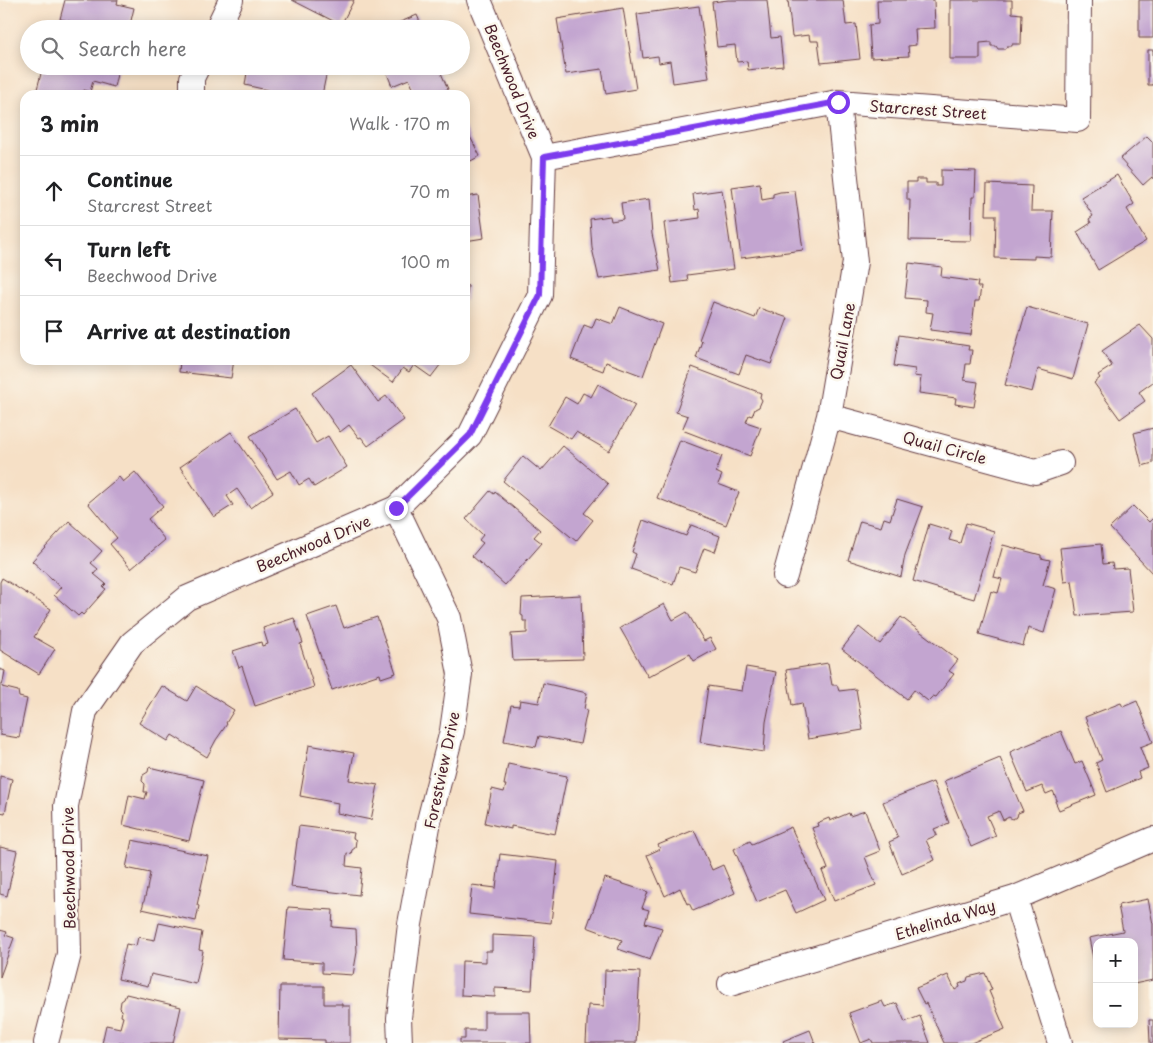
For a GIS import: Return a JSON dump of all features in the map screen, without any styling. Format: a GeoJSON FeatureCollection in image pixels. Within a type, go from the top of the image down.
{"type":"FeatureCollection","features":[{"type":"Feature","properties":{"kind":"street"},"geometry":{"type":"LineString","coordinates":[[221,20],[231,0]]}},
{"type":"Feature","properties":{"kind":"street","name":"Beechwood Drive"},"geometry":{"type":"LineString","coordinates":[[46,1043],[69,954],[66,806],[85,712],[132,643],[187,598],[396,508],[470,435],[540,295],[544,157],[479,0]]}},
{"type":"Feature","properties":{"kind":"street","name":"Starcrest Street"},"geometry":{"type":"LineString","coordinates":[[544,157],[838,102],[1078,120],[1079,0]]}},
{"type":"Feature","properties":{"kind":"street"},"geometry":{"type":"LineString","coordinates":[[192,90],[194,75]]}},
{"type":"Feature","properties":{"kind":"street","name":"Quail Lane"},"geometry":{"type":"LineString","coordinates":[[785,576],[829,416],[855,262],[838,102]]}},
{"type":"Feature","properties":{"kind":"street","name":"Quail Circle"},"geometry":{"type":"LineString","coordinates":[[829,416],[1035,472],[1061,463]]}},
{"type":"Feature","properties":{"kind":"street","name":"Forestview Drive"},"geometry":{"type":"LineString","coordinates":[[396,508],[449,618],[460,674],[452,731],[430,821],[410,924],[399,1018],[400,1043]]}},
{"type":"Feature","properties":{"kind":"street","name":"Ethelinda Way"},"geometry":{"type":"LineString","coordinates":[[730,984],[1015,898],[1153,838]]}},
{"type":"Feature","properties":{"kind":"street"},"geometry":{"type":"LineString","coordinates":[[1015,898],[1060,1043]]}},
{"type":"Feature","properties":{"kind":"building"},"geometry":{"type":"Polygon","coordinates":[[[65,0],[118,0],[117,4],[134,8],[131,20],[60,19],[65,0]]]}},
{"type":"Feature","properties":{"kind":"building"},"geometry":{"type":"Polygon","coordinates":[[[292,0],[354,0],[344,20],[331,20],[292,0]]]}},
{"type":"Feature","properties":{"kind":"building"},"geometry":{"type":"Polygon","coordinates":[[[767,0],[771,38],[780,37],[783,66],[748,70],[747,61],[737,62],[735,45],[717,47],[712,2],[767,0]]]}},
{"type":"Feature","properties":{"kind":"building"},"geometry":{"type":"Polygon","coordinates":[[[788,0],[843,0],[846,25],[856,24],[860,59],[821,63],[818,41],[810,41],[809,35],[792,37],[788,0]]]}},
{"type":"Feature","properties":{"kind":"building"},"geometry":{"type":"Polygon","coordinates":[[[877,0],[934,0],[935,28],[915,29],[916,45],[908,46],[909,56],[871,58],[869,25],[878,24],[877,0]]]}},
{"type":"Feature","properties":{"kind":"building"},"geometry":{"type":"Polygon","coordinates":[[[950,0],[1012,0],[1012,13],[1022,14],[1021,44],[1012,44],[1012,46],[1007,46],[1005,49],[998,49],[996,46],[991,46],[991,42],[980,43],[980,59],[950,59],[950,0]]]}},
{"type":"Feature","properties":{"kind":"building"},"geometry":{"type":"Polygon","coordinates":[[[1139,0],[1153,0],[1153,38],[1139,38],[1139,0]]]}},
{"type":"Feature","properties":{"kind":"building"},"geometry":{"type":"Polygon","coordinates":[[[699,6],[709,78],[673,83],[670,61],[659,63],[658,56],[643,58],[637,14],[699,6]]]}},
{"type":"Feature","properties":{"kind":"building"},"geometry":{"type":"Polygon","coordinates":[[[623,8],[636,89],[606,94],[602,69],[566,74],[557,19],[623,8]]]}},
{"type":"Feature","properties":{"kind":"building"},"geometry":{"type":"Polygon","coordinates":[[[417,15],[419,20],[405,20],[417,15]]]}},
{"type":"Feature","properties":{"kind":"building"},"geometry":{"type":"Polygon","coordinates":[[[1148,50],[1153,50],[1153,85],[1148,85],[1148,50]]]}},
{"type":"Feature","properties":{"kind":"building"},"geometry":{"type":"Polygon","coordinates":[[[41,75],[117,75],[114,87],[93,81],[91,90],[37,90],[41,75]]]}},
{"type":"Feature","properties":{"kind":"building"},"geometry":{"type":"Polygon","coordinates":[[[247,75],[326,75],[323,90],[267,90],[245,85],[247,75]]]}},
{"type":"Feature","properties":{"kind":"building"},"geometry":{"type":"Polygon","coordinates":[[[388,75],[442,75],[448,89],[414,90],[409,79],[392,86],[388,75]]]}},
{"type":"Feature","properties":{"kind":"building"},"geometry":{"type":"Polygon","coordinates":[[[1147,136],[1153,142],[1153,179],[1152,177],[1143,185],[1120,159],[1147,136]]]}},
{"type":"Feature","properties":{"kind":"building"},"geometry":{"type":"Polygon","coordinates":[[[470,137],[480,156],[470,161],[470,137]]]}},
{"type":"Feature","properties":{"kind":"building"},"geometry":{"type":"Polygon","coordinates":[[[941,170],[976,171],[975,197],[972,197],[971,241],[909,240],[910,200],[907,200],[907,182],[916,182],[916,179],[926,179],[926,183],[936,183],[936,186],[941,186],[941,170]]]}},
{"type":"Feature","properties":{"kind":"building"},"geometry":{"type":"Polygon","coordinates":[[[1117,175],[1134,204],[1127,209],[1146,241],[1098,270],[1077,232],[1091,223],[1089,219],[1093,216],[1081,197],[1117,175]]]}},
{"type":"Feature","properties":{"kind":"building"},"geometry":{"type":"Polygon","coordinates":[[[760,183],[762,200],[773,198],[773,194],[780,192],[795,191],[803,250],[741,258],[732,187],[760,183]]]}},
{"type":"Feature","properties":{"kind":"building"},"geometry":{"type":"Polygon","coordinates":[[[987,184],[1032,186],[1031,211],[1053,211],[1051,257],[1034,256],[1034,259],[995,258],[996,215],[986,215],[987,184]]]}},
{"type":"Feature","properties":{"kind":"building"},"geometry":{"type":"Polygon","coordinates":[[[722,190],[734,269],[687,275],[688,281],[672,283],[664,223],[700,218],[699,209],[695,210],[693,194],[722,190]]]}},
{"type":"Feature","properties":{"kind":"building"},"geometry":{"type":"Polygon","coordinates":[[[478,195],[484,238],[470,240],[470,196],[478,195]]]}},
{"type":"Feature","properties":{"kind":"building"},"geometry":{"type":"Polygon","coordinates":[[[649,199],[652,234],[660,270],[599,279],[592,248],[590,219],[610,216],[611,221],[623,219],[621,203],[649,199]]]}},
{"type":"Feature","properties":{"kind":"building"},"geometry":{"type":"Polygon","coordinates":[[[909,263],[942,267],[941,277],[978,282],[977,287],[981,287],[979,301],[975,301],[971,335],[930,330],[933,313],[926,312],[927,300],[905,298],[909,263]]]}},
{"type":"Feature","properties":{"kind":"building"},"geometry":{"type":"Polygon","coordinates":[[[713,302],[755,318],[759,308],[788,318],[771,364],[746,355],[739,374],[696,358],[702,341],[699,340],[713,302]]]}},
{"type":"Feature","properties":{"kind":"building"},"geometry":{"type":"Polygon","coordinates":[[[620,307],[662,324],[643,376],[606,362],[603,371],[571,359],[584,325],[592,328],[596,318],[613,324],[620,307]]]}},
{"type":"Feature","properties":{"kind":"building"},"geometry":{"type":"Polygon","coordinates":[[[1027,307],[1088,324],[1073,379],[1038,369],[1032,392],[1005,385],[1027,307]]]}},
{"type":"Feature","properties":{"kind":"building"},"geometry":{"type":"Polygon","coordinates":[[[1140,325],[1153,339],[1153,382],[1139,392],[1145,401],[1120,419],[1094,383],[1100,378],[1098,375],[1112,366],[1102,351],[1140,325]]]}},
{"type":"Feature","properties":{"kind":"building"},"geometry":{"type":"Polygon","coordinates":[[[899,335],[969,346],[968,350],[972,350],[970,364],[966,364],[964,380],[978,382],[974,407],[955,404],[956,398],[919,393],[921,377],[914,376],[915,369],[894,366],[899,335]]]}},
{"type":"Feature","properties":{"kind":"building"},"geometry":{"type":"Polygon","coordinates":[[[180,365],[233,365],[231,378],[179,372],[180,365]]]}},
{"type":"Feature","properties":{"kind":"building"},"geometry":{"type":"Polygon","coordinates":[[[351,365],[378,402],[386,396],[404,420],[368,446],[349,425],[340,432],[312,393],[351,365]]]}},
{"type":"Feature","properties":{"kind":"building"},"geometry":{"type":"Polygon","coordinates":[[[370,365],[414,365],[409,372],[403,368],[393,382],[370,365]]]}},
{"type":"Feature","properties":{"kind":"building"},"geometry":{"type":"Polygon","coordinates":[[[414,365],[440,365],[431,377],[414,365]]]}},
{"type":"Feature","properties":{"kind":"building"},"geometry":{"type":"Polygon","coordinates":[[[692,367],[761,393],[760,397],[762,400],[759,407],[755,409],[752,416],[749,415],[746,422],[761,427],[750,456],[682,430],[688,416],[676,412],[692,367]]]}},
{"type":"Feature","properties":{"kind":"building"},"geometry":{"type":"Polygon","coordinates":[[[598,384],[635,405],[609,451],[576,432],[571,439],[548,426],[565,397],[577,404],[583,393],[591,397],[598,384]]]}},
{"type":"Feature","properties":{"kind":"building"},"geometry":{"type":"Polygon","coordinates":[[[295,409],[316,443],[328,436],[347,467],[314,487],[309,479],[299,485],[291,471],[277,479],[250,436],[295,409]]]}},
{"type":"Feature","properties":{"kind":"building"},"geometry":{"type":"Polygon","coordinates":[[[1153,428],[1153,463],[1142,466],[1134,433],[1153,428]]]}},
{"type":"Feature","properties":{"kind":"building"},"geometry":{"type":"Polygon","coordinates":[[[231,432],[273,492],[250,508],[237,489],[227,496],[233,505],[214,517],[180,467],[231,432]]]}},
{"type":"Feature","properties":{"kind":"building"},"geometry":{"type":"Polygon","coordinates":[[[680,440],[722,456],[716,472],[722,475],[718,484],[739,492],[726,525],[657,498],[680,440]]]}},
{"type":"Feature","properties":{"kind":"building"},"geometry":{"type":"Polygon","coordinates":[[[563,446],[608,484],[584,513],[593,520],[576,541],[503,481],[523,456],[541,471],[563,446]]]}},
{"type":"Feature","properties":{"kind":"building"},"geometry":{"type":"Polygon","coordinates":[[[135,472],[163,506],[148,519],[165,540],[131,569],[110,544],[117,538],[88,503],[119,477],[123,482],[135,472]]]}},
{"type":"Feature","properties":{"kind":"building"},"geometry":{"type":"Polygon","coordinates":[[[490,491],[494,494],[495,492],[540,530],[534,537],[542,543],[505,585],[472,556],[483,543],[479,540],[483,535],[466,519],[490,491]]]}},
{"type":"Feature","properties":{"kind":"building"},"geometry":{"type":"Polygon","coordinates":[[[897,499],[923,507],[905,555],[901,577],[848,560],[860,521],[881,527],[884,518],[890,520],[897,499]]]}},
{"type":"Feature","properties":{"kind":"building"},"geometry":{"type":"Polygon","coordinates":[[[1133,506],[1149,522],[1153,518],[1153,574],[1110,528],[1133,506]]]}},
{"type":"Feature","properties":{"kind":"building"},"geometry":{"type":"Polygon","coordinates":[[[643,520],[686,536],[691,525],[720,536],[715,552],[704,548],[695,572],[679,567],[673,584],[631,569],[636,554],[632,552],[643,520]]]}},
{"type":"Feature","properties":{"kind":"building"},"geometry":{"type":"Polygon","coordinates":[[[69,521],[102,551],[91,563],[98,569],[94,574],[106,584],[103,587],[106,589],[83,615],[81,613],[78,616],[54,595],[61,587],[32,561],[69,521]]]}},
{"type":"Feature","properties":{"kind":"building"},"geometry":{"type":"Polygon","coordinates":[[[966,523],[994,531],[974,599],[913,581],[929,524],[952,531],[949,540],[960,543],[966,523]]]}},
{"type":"Feature","properties":{"kind":"building"},"geometry":{"type":"Polygon","coordinates":[[[1101,544],[1103,564],[1112,563],[1113,569],[1128,568],[1133,612],[1077,616],[1072,581],[1064,582],[1060,548],[1101,544]]]}},
{"type":"Feature","properties":{"kind":"building"},"geometry":{"type":"Polygon","coordinates":[[[1003,545],[1041,555],[1041,558],[1050,560],[1043,585],[1056,589],[1044,633],[1028,628],[1023,646],[979,634],[991,591],[998,593],[1002,579],[994,577],[1003,545]]]}},
{"type":"Feature","properties":{"kind":"building"},"geometry":{"type":"Polygon","coordinates":[[[2,578],[51,609],[34,637],[55,649],[39,674],[0,650],[0,582],[2,578]]]}},
{"type":"Feature","properties":{"kind":"building"},"geometry":{"type":"Polygon","coordinates":[[[581,595],[583,659],[513,661],[511,634],[527,633],[527,621],[523,621],[523,616],[521,615],[522,598],[581,595]]]}},
{"type":"Feature","properties":{"kind":"building"},"geometry":{"type":"Polygon","coordinates":[[[664,604],[673,620],[687,612],[704,641],[710,638],[716,649],[694,661],[690,654],[648,677],[620,628],[664,604]]]}},
{"type":"Feature","properties":{"kind":"building"},"geometry":{"type":"Polygon","coordinates":[[[336,606],[344,628],[377,617],[396,673],[381,678],[380,674],[332,690],[307,616],[336,606]]]}},
{"type":"Feature","properties":{"kind":"building"},"geometry":{"type":"Polygon","coordinates":[[[901,617],[958,660],[949,671],[954,674],[936,697],[933,696],[928,701],[914,690],[907,699],[842,649],[859,627],[880,644],[901,617]]]}},
{"type":"Feature","properties":{"kind":"building"},"geometry":{"type":"Polygon","coordinates":[[[294,618],[303,643],[300,644],[314,687],[255,706],[242,666],[239,668],[233,651],[261,642],[262,646],[268,644],[263,628],[294,618]]]}},
{"type":"Feature","properties":{"kind":"building"},"geometry":{"type":"Polygon","coordinates":[[[828,663],[832,685],[837,685],[839,691],[856,689],[863,730],[808,739],[802,703],[792,705],[786,670],[828,663]]]}},
{"type":"Feature","properties":{"kind":"building"},"geometry":{"type":"Polygon","coordinates":[[[746,667],[776,672],[766,722],[764,752],[700,742],[708,686],[742,691],[746,667]]]}},
{"type":"Feature","properties":{"kind":"building"},"geometry":{"type":"Polygon","coordinates":[[[0,669],[5,671],[2,687],[18,691],[19,697],[27,699],[19,738],[0,735],[0,669]]]}},
{"type":"Feature","properties":{"kind":"building"},"geometry":{"type":"Polygon","coordinates":[[[543,683],[587,693],[584,709],[587,710],[580,744],[539,736],[536,747],[504,741],[511,705],[519,706],[520,700],[539,703],[543,683]]]}},
{"type":"Feature","properties":{"kind":"building"},"geometry":{"type":"Polygon","coordinates":[[[162,686],[187,701],[196,686],[234,710],[207,757],[172,735],[168,741],[139,723],[162,686]]]}},
{"type":"Feature","properties":{"kind":"building"},"geometry":{"type":"Polygon","coordinates":[[[1137,701],[1153,742],[1140,747],[1148,768],[1138,772],[1140,778],[1107,792],[1096,763],[1102,760],[1085,717],[1121,703],[1123,707],[1137,701]]]}},
{"type":"Feature","properties":{"kind":"building"},"geometry":{"type":"Polygon","coordinates":[[[1061,731],[1075,764],[1082,761],[1096,795],[1059,810],[1053,791],[1046,794],[1042,786],[1027,792],[1010,752],[1061,731]]]}},
{"type":"Feature","properties":{"kind":"building"},"geometry":{"type":"Polygon","coordinates":[[[309,745],[354,753],[349,780],[378,785],[371,820],[337,813],[338,803],[300,796],[309,745]]]}},
{"type":"Feature","properties":{"kind":"building"},"geometry":{"type":"Polygon","coordinates":[[[1000,758],[1023,811],[1012,819],[1009,817],[1003,820],[999,811],[987,816],[996,836],[971,847],[944,781],[1000,758]]]}},
{"type":"Feature","properties":{"kind":"building"},"geometry":{"type":"Polygon","coordinates":[[[508,764],[567,776],[555,834],[511,826],[511,829],[485,823],[492,789],[504,792],[508,764]]]}},
{"type":"Feature","properties":{"kind":"building"},"geometry":{"type":"Polygon","coordinates":[[[149,767],[204,780],[189,841],[123,825],[129,795],[145,799],[147,792],[144,792],[145,784],[142,781],[143,775],[148,772],[149,767]]]}},
{"type":"Feature","properties":{"kind":"building"},"geometry":{"type":"Polygon","coordinates":[[[0,776],[12,779],[5,813],[0,812],[0,776]]]}},
{"type":"Feature","properties":{"kind":"building"},"geometry":{"type":"Polygon","coordinates":[[[933,782],[949,823],[934,829],[937,835],[926,840],[935,860],[902,874],[889,842],[898,838],[883,802],[933,782]]]}},
{"type":"Feature","properties":{"kind":"building"},"geometry":{"type":"Polygon","coordinates":[[[865,811],[880,851],[865,857],[876,885],[834,901],[822,871],[828,869],[812,828],[818,826],[817,823],[829,818],[830,821],[849,813],[850,816],[865,811]]]}},
{"type":"Feature","properties":{"kind":"building"},"geometry":{"type":"Polygon","coordinates":[[[299,826],[354,833],[353,838],[356,840],[355,848],[351,854],[347,853],[346,866],[362,868],[359,895],[291,887],[299,826]]]}},
{"type":"Feature","properties":{"kind":"building"},"geometry":{"type":"Polygon","coordinates":[[[791,827],[824,900],[796,913],[785,890],[757,902],[734,849],[750,841],[752,844],[791,827]]]}},
{"type":"Feature","properties":{"kind":"building"},"geometry":{"type":"Polygon","coordinates":[[[694,830],[712,870],[723,865],[735,893],[693,911],[689,903],[687,904],[680,888],[665,896],[647,855],[660,849],[658,845],[694,830]]]}},
{"type":"Feature","properties":{"kind":"building"},"geometry":{"type":"Polygon","coordinates":[[[132,840],[208,856],[197,905],[199,906],[196,921],[142,909],[150,873],[126,868],[132,840]]]}},
{"type":"Feature","properties":{"kind":"building"},"geometry":{"type":"Polygon","coordinates":[[[0,847],[17,851],[7,896],[0,894],[0,847]]]}},
{"type":"Feature","properties":{"kind":"building"},"geometry":{"type":"Polygon","coordinates":[[[500,854],[558,861],[551,923],[469,914],[472,885],[496,888],[500,854]]]}},
{"type":"Feature","properties":{"kind":"building"},"geometry":{"type":"Polygon","coordinates":[[[605,878],[648,892],[642,908],[649,910],[645,923],[662,928],[650,960],[618,949],[622,940],[587,927],[605,878]]]}},
{"type":"Feature","properties":{"kind":"building"},"geometry":{"type":"Polygon","coordinates":[[[1148,899],[1153,924],[1153,980],[1138,983],[1138,938],[1093,938],[1093,958],[1089,938],[1123,931],[1118,905],[1148,899]]]}},
{"type":"Feature","properties":{"kind":"building"},"geometry":{"type":"Polygon","coordinates":[[[288,907],[333,910],[332,927],[356,929],[357,952],[353,975],[322,973],[322,963],[283,960],[288,907]]]}},
{"type":"Feature","properties":{"kind":"building"},"geometry":{"type":"Polygon","coordinates":[[[159,923],[202,932],[199,950],[203,951],[196,984],[151,974],[148,986],[118,979],[126,944],[136,946],[138,937],[155,940],[159,923]]]}},
{"type":"Feature","properties":{"kind":"building"},"geometry":{"type":"Polygon","coordinates":[[[0,930],[7,932],[5,935],[14,938],[0,977],[0,930]]]}},
{"type":"Feature","properties":{"kind":"building"},"geometry":{"type":"Polygon","coordinates":[[[492,935],[535,937],[532,990],[495,988],[495,997],[461,995],[462,961],[486,962],[486,951],[492,951],[492,935]]]}},
{"type":"Feature","properties":{"kind":"building"},"geometry":{"type":"Polygon","coordinates":[[[605,970],[640,972],[636,1043],[586,1043],[588,1005],[604,1006],[605,970]]]}},
{"type":"Feature","properties":{"kind":"building"},"geometry":{"type":"Polygon","coordinates":[[[985,973],[992,990],[989,991],[1005,1029],[971,1043],[944,1043],[926,1003],[924,1004],[916,988],[948,975],[955,990],[960,987],[959,984],[967,981],[968,977],[985,973]]]}},
{"type":"Feature","properties":{"kind":"building"},"geometry":{"type":"Polygon","coordinates":[[[280,986],[324,986],[324,1004],[350,1006],[350,1043],[325,1043],[325,1040],[279,1039],[280,986]]]}},
{"type":"Feature","properties":{"kind":"building"},"geometry":{"type":"Polygon","coordinates":[[[126,994],[181,1007],[173,1043],[102,1043],[106,1025],[120,1028],[123,1017],[121,1016],[122,1010],[120,1008],[121,1001],[126,994]]]}},
{"type":"Feature","properties":{"kind":"building"},"geometry":{"type":"Polygon","coordinates":[[[882,1001],[885,1007],[897,1003],[905,1022],[920,1016],[930,1043],[873,1043],[871,1039],[861,1043],[849,1013],[882,1001]]]}},
{"type":"Feature","properties":{"kind":"building"},"geometry":{"type":"Polygon","coordinates":[[[484,1012],[530,1012],[531,1043],[460,1043],[460,1039],[465,1039],[465,1030],[484,1030],[484,1012]]]}},
{"type":"Feature","properties":{"kind":"building"},"geometry":{"type":"Polygon","coordinates":[[[1149,1020],[1153,1020],[1153,1043],[1150,1043],[1149,1020]]]}},
{"type":"Feature","properties":{"kind":"building"},"geometry":{"type":"Polygon","coordinates":[[[810,1030],[815,1043],[784,1043],[783,1041],[810,1030]]]}},
{"type":"Feature","properties":{"kind":"route"},"geometry":{"type":"LineString","coordinates":[[396,508],[470,435],[540,295],[544,157],[838,102]]}}]}
